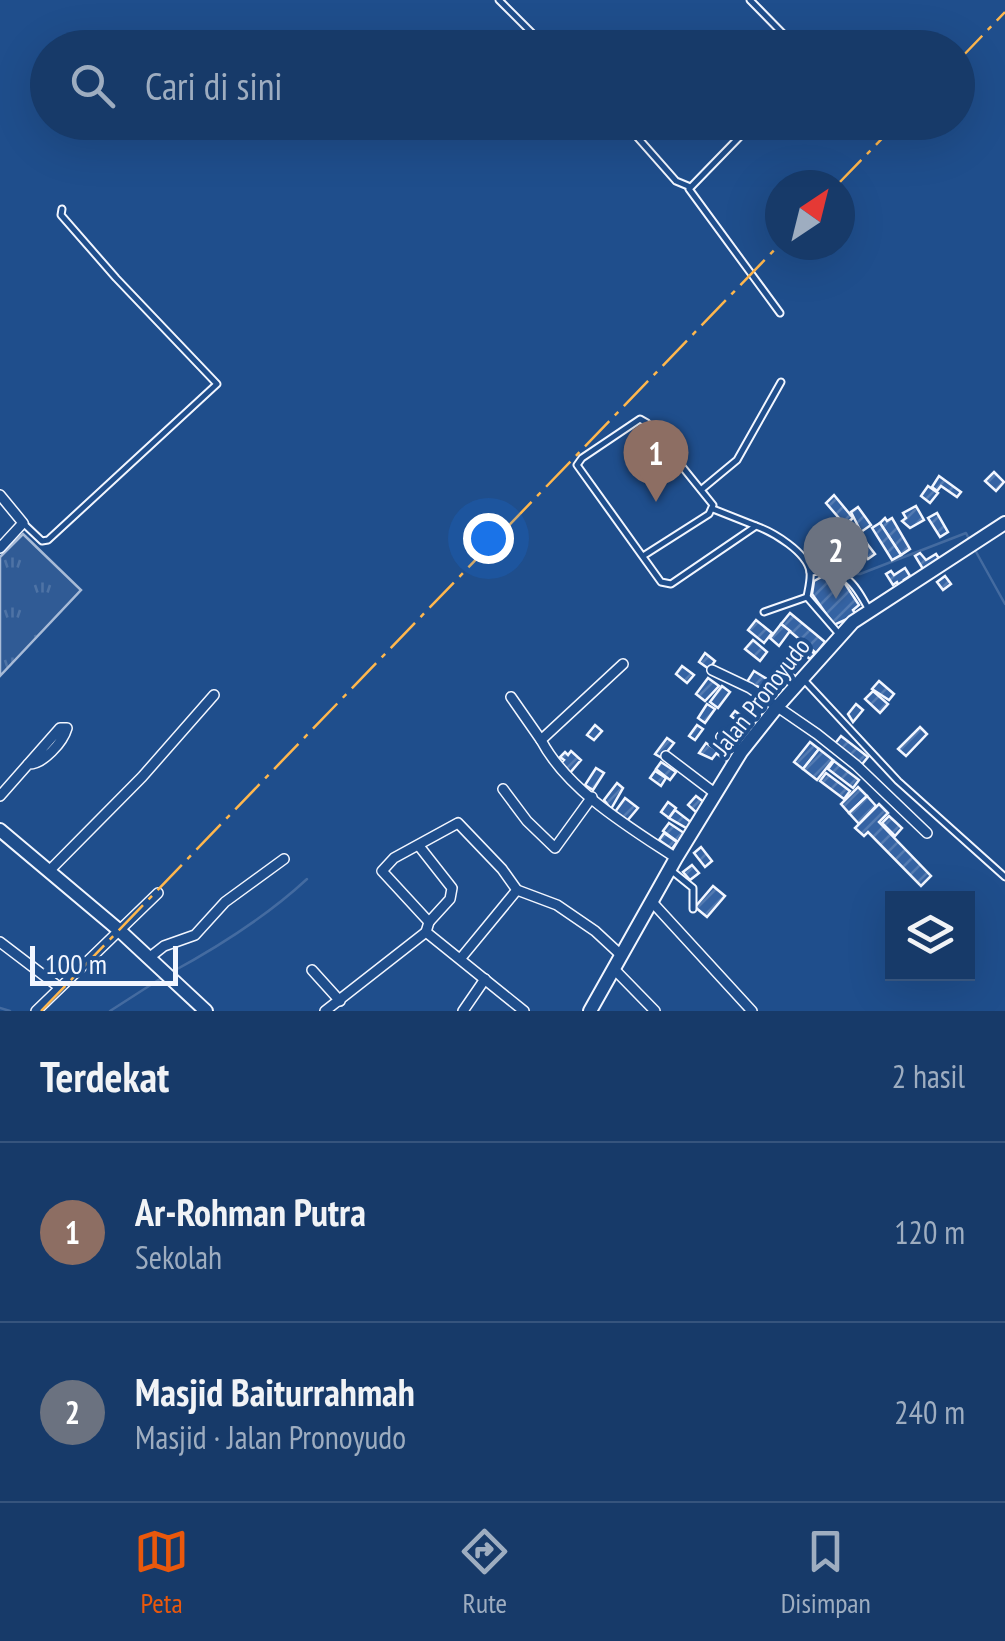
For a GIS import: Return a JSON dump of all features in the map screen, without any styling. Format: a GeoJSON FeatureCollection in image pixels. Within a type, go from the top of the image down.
{"type":"FeatureCollection","features":[{"type":"Feature","properties":{"kind":"main road","name":"Jalan Pronoyudo"},"geometry":{"type":"LineString","coordinates":[[590,1011],[741,752],[802,677],[839,634],[869,610],[1005,523]]}},
{"type":"Feature","properties":{"kind":"main road"},"geometry":{"type":"LineString","coordinates":[[0,830],[120,931],[201,1010]]}},
{"type":"Feature","properties":{"kind":"street"},"geometry":{"type":"LineString","coordinates":[[0,496],[24,523],[0,548]]}},
{"type":"Feature","properties":{"kind":"street"},"geometry":{"type":"LineString","coordinates":[[541,740],[623,664]]}},
{"type":"Feature","properties":{"kind":"street"},"geometry":{"type":"LineString","coordinates":[[712,670],[750,688],[856,766],[927,834]]}},
{"type":"Feature","properties":{"kind":"street"},"geometry":{"type":"LineString","coordinates":[[50,870],[142,778],[214,695]]}},
{"type":"Feature","properties":{"kind":"street"},"geometry":{"type":"LineString","coordinates":[[511,697],[556,766],[673,864]]}},
{"type":"Feature","properties":{"kind":"street"},"geometry":{"type":"LineString","coordinates":[[0,796],[28,764],[60,728],[66,728],[66,734],[44,758],[28,764]]}},
{"type":"Feature","properties":{"kind":"street"},"geometry":{"type":"LineString","coordinates":[[721,738],[741,752]]}},
{"type":"Feature","properties":{"kind":"street"},"geometry":{"type":"LineString","coordinates":[[666,756],[716,794]]}},
{"type":"Feature","properties":{"kind":"street"},"geometry":{"type":"LineString","coordinates":[[503,789],[555,848],[592,797]]}},
{"type":"Feature","properties":{"kind":"street"},"geometry":{"type":"LineString","coordinates":[[524,1011],[427,927],[382,871],[394,858],[458,823],[502,869],[516,890],[558,905],[595,931],[655,1011]]}},
{"type":"Feature","properties":{"kind":"street"},"geometry":{"type":"LineString","coordinates":[[325,1011],[427,927],[450,898],[452,888],[419,846]]}},
{"type":"Feature","properties":{"kind":"street"},"geometry":{"type":"LineString","coordinates":[[150,958],[164,946],[195,935],[226,902],[284,859]]}},
{"type":"Feature","properties":{"kind":"street"},"geometry":{"type":"LineString","coordinates":[[460,958],[516,890]]}},
{"type":"Feature","properties":{"kind":"street"},"geometry":{"type":"LineString","coordinates":[[36,1011],[158,894]]}},
{"type":"Feature","properties":{"kind":"street"},"geometry":{"type":"LineString","coordinates":[[652,902],[752,1011]]}},
{"type":"Feature","properties":{"kind":"street"},"geometry":{"type":"LineString","coordinates":[[0,942],[59,987]]}},
{"type":"Feature","properties":{"kind":"street"},"geometry":{"type":"LineString","coordinates":[[312,970],[340,1001]]}},
{"type":"Feature","properties":{"kind":"street"},"geometry":{"type":"LineString","coordinates":[[462,1011],[485,980]]}},
{"type":"Feature","properties":{"kind":"lane"},"geometry":{"type":"LineString","coordinates":[[499,0],[529,30]]}},
{"type":"Feature","properties":{"kind":"lane"},"geometry":{"type":"LineString","coordinates":[[750,0],[779,30]]}},
{"type":"Feature","properties":{"kind":"lane"},"geometry":{"type":"LineString","coordinates":[[640,140],[676,180],[689,186],[700,207],[780,312]]}},
{"type":"Feature","properties":{"kind":"lane"},"geometry":{"type":"LineString","coordinates":[[689,186],[736,140]]}},
{"type":"Feature","properties":{"kind":"lane"},"geometry":{"type":"LineString","coordinates":[[24,523],[40,540],[48,540],[216,384],[82,241],[61,215],[62,210]]}},
{"type":"Feature","properties":{"kind":"lane"},"geometry":{"type":"LineString","coordinates":[[702,489],[738,460],[781,382]]}},
{"type":"Feature","properties":{"kind":"lane"},"geometry":{"type":"LineString","coordinates":[[713,509],[702,489],[644,420],[636,421],[578,462],[578,468],[661,582],[668,585],[756,526]]}},
{"type":"Feature","properties":{"kind":"lane"},"geometry":{"type":"LineString","coordinates":[[713,509],[768,530],[799,554],[810,572],[807,597],[839,634]]}},
{"type":"Feature","properties":{"kind":"lane"},"geometry":{"type":"LineString","coordinates":[[642,556],[713,509]]}},
{"type":"Feature","properties":{"kind":"lane"},"geometry":{"type":"LineString","coordinates":[[810,572],[829,568],[836,572],[850,582],[869,610]]}},
{"type":"Feature","properties":{"kind":"lane"},"geometry":{"type":"LineString","coordinates":[[764,612],[807,597]]}},
{"type":"Feature","properties":{"kind":"lane"},"geometry":{"type":"LineString","coordinates":[[802,677],[898,781],[1005,877]]}},
{"type":"Feature","properties":{"kind":"lane"},"geometry":{"type":"LineString","coordinates":[[673,864],[693,888],[693,909]]}},
{"type":"Feature","properties":{"kind":"green space"},"geometry":{"type":"Polygon","coordinates":[[[23,534],[81,590],[0,676],[0,557],[23,534]]]}},
{"type":"Feature","properties":{"kind":"building"},"geometry":{"type":"Polygon","coordinates":[[[994,472],[1004,482],[996,491],[985,481],[994,472]]]}},
{"type":"Feature","properties":{"kind":"building"},"geometry":{"type":"Polygon","coordinates":[[[939,476],[961,492],[957,497],[941,486],[937,491],[932,487],[939,476]]]}},
{"type":"Feature","properties":{"kind":"building"},"geometry":{"type":"Polygon","coordinates":[[[928,486],[938,493],[930,503],[921,496],[928,486]]]}},
{"type":"Feature","properties":{"kind":"building"},"geometry":{"type":"Polygon","coordinates":[[[834,495],[853,518],[845,525],[826,503],[834,495]]]}},
{"type":"Feature","properties":{"kind":"building"},"geometry":{"type":"Polygon","coordinates":[[[916,506],[924,520],[910,528],[902,521],[906,518],[903,513],[916,506]]]}},
{"type":"Feature","properties":{"kind":"building"},"geometry":{"type":"Polygon","coordinates":[[[858,507],[871,525],[861,532],[851,512],[858,507]]]}},
{"type":"Feature","properties":{"kind":"building"},"geometry":{"type":"Polygon","coordinates":[[[937,513],[948,532],[940,537],[928,518],[937,513]]]}},
{"type":"Feature","properties":{"kind":"building"},"geometry":{"type":"Polygon","coordinates":[[[892,518],[910,549],[901,555],[880,523],[892,518]]]}},
{"type":"Feature","properties":{"kind":"building"},"geometry":{"type":"Polygon","coordinates":[[[880,523],[901,555],[892,560],[872,528],[880,523]]]}},
{"type":"Feature","properties":{"kind":"building"},"geometry":{"type":"Polygon","coordinates":[[[858,532],[875,554],[868,559],[852,537],[858,532]]]}},
{"type":"Feature","properties":{"kind":"building"},"geometry":{"type":"Polygon","coordinates":[[[920,553],[926,560],[936,554],[942,563],[926,574],[915,556],[920,553]]]}},
{"type":"Feature","properties":{"kind":"building"},"geometry":{"type":"Polygon","coordinates":[[[905,568],[910,576],[901,589],[886,574],[891,571],[894,575],[905,568]]]}},
{"type":"Feature","properties":{"kind":"building"},"geometry":{"type":"Polygon","coordinates":[[[831,572],[840,576],[859,605],[853,610],[856,615],[834,625],[812,594],[814,581],[831,572]]]}},
{"type":"Feature","properties":{"kind":"building"},"geometry":{"type":"Polygon","coordinates":[[[945,576],[951,584],[943,590],[937,582],[945,576]]]}},
{"type":"Feature","properties":{"kind":"building"},"geometry":{"type":"Polygon","coordinates":[[[790,613],[825,642],[816,653],[781,624],[790,613]]]}},
{"type":"Feature","properties":{"kind":"building"},"geometry":{"type":"Polygon","coordinates":[[[756,620],[772,633],[764,643],[748,630],[756,620]]]}},
{"type":"Feature","properties":{"kind":"building"},"geometry":{"type":"Polygon","coordinates":[[[781,624],[790,631],[779,646],[770,638],[781,624]]]}},
{"type":"Feature","properties":{"kind":"building"},"geometry":{"type":"Polygon","coordinates":[[[753,640],[767,652],[760,661],[745,649],[753,640]]]}},
{"type":"Feature","properties":{"kind":"building"},"geometry":{"type":"Polygon","coordinates":[[[800,642],[815,654],[810,659],[795,647],[800,642]]]}},
{"type":"Feature","properties":{"kind":"building"},"geometry":{"type":"Polygon","coordinates":[[[705,653],[715,661],[709,669],[699,662],[705,653]]]}},
{"type":"Feature","properties":{"kind":"building"},"geometry":{"type":"Polygon","coordinates":[[[781,665],[795,676],[789,684],[775,673],[781,665]]]}},
{"type":"Feature","properties":{"kind":"building"},"geometry":{"type":"Polygon","coordinates":[[[682,666],[694,675],[687,683],[676,674],[682,666]]]}},
{"type":"Feature","properties":{"kind":"building"},"geometry":{"type":"Polygon","coordinates":[[[754,671],[767,679],[754,690],[745,685],[754,671]]]}},
{"type":"Feature","properties":{"kind":"building"},"geometry":{"type":"Polygon","coordinates":[[[708,678],[719,686],[705,701],[696,694],[708,678]]]}},
{"type":"Feature","properties":{"kind":"building"},"geometry":{"type":"Polygon","coordinates":[[[879,681],[894,694],[889,700],[872,689],[879,681]]]}},
{"type":"Feature","properties":{"kind":"building"},"geometry":{"type":"Polygon","coordinates":[[[722,686],[730,692],[718,708],[710,702],[722,686]]]}},
{"type":"Feature","properties":{"kind":"building"},"geometry":{"type":"Polygon","coordinates":[[[873,691],[888,704],[880,713],[865,699],[873,691]]]}},
{"type":"Feature","properties":{"kind":"building"},"geometry":{"type":"Polygon","coordinates":[[[707,704],[715,709],[705,723],[698,718],[707,704]]]}},
{"type":"Feature","properties":{"kind":"building"},"geometry":{"type":"Polygon","coordinates":[[[856,704],[863,710],[853,722],[848,714],[856,704]]]}},
{"type":"Feature","properties":{"kind":"building"},"geometry":{"type":"Polygon","coordinates":[[[735,711],[748,721],[744,726],[731,716],[735,711]]]}},
{"type":"Feature","properties":{"kind":"building"},"geometry":{"type":"Polygon","coordinates":[[[595,725],[602,731],[594,740],[587,735],[595,725]]]}},
{"type":"Feature","properties":{"kind":"building"},"geometry":{"type":"Polygon","coordinates":[[[697,725],[703,729],[695,740],[689,736],[697,725]]]}},
{"type":"Feature","properties":{"kind":"building"},"geometry":{"type":"Polygon","coordinates":[[[920,727],[927,734],[906,756],[898,749],[920,727]]]}},
{"type":"Feature","properties":{"kind":"building"},"geometry":{"type":"Polygon","coordinates":[[[841,736],[868,757],[859,768],[833,746],[841,736]]]}},
{"type":"Feature","properties":{"kind":"building"},"geometry":{"type":"Polygon","coordinates":[[[667,738],[674,743],[662,758],[655,754],[667,738]]]}},
{"type":"Feature","properties":{"kind":"building"},"geometry":{"type":"Polygon","coordinates":[[[810,742],[819,749],[803,769],[794,762],[810,742]]]}},
{"type":"Feature","properties":{"kind":"building"},"geometry":{"type":"Polygon","coordinates":[[[706,743],[718,751],[712,759],[699,753],[706,743]]]}},
{"type":"Feature","properties":{"kind":"building"},"geometry":{"type":"Polygon","coordinates":[[[723,745],[736,754],[730,763],[717,754],[723,745]]]}},
{"type":"Feature","properties":{"kind":"building"},"geometry":{"type":"Polygon","coordinates":[[[819,749],[833,760],[817,780],[803,769],[819,749]]]}},
{"type":"Feature","properties":{"kind":"building"},"geometry":{"type":"Polygon","coordinates":[[[571,751],[581,760],[569,774],[559,765],[564,760],[560,757],[571,751]]]}},
{"type":"Feature","properties":{"kind":"building"},"geometry":{"type":"Polygon","coordinates":[[[834,761],[859,780],[853,788],[828,769],[834,761]]]}},
{"type":"Feature","properties":{"kind":"building"},"geometry":{"type":"Polygon","coordinates":[[[661,762],[676,772],[670,780],[656,769],[661,762]]]}},
{"type":"Feature","properties":{"kind":"building"},"geometry":{"type":"Polygon","coordinates":[[[596,768],[604,773],[593,790],[585,785],[596,768]]]}},
{"type":"Feature","properties":{"kind":"building"},"geometry":{"type":"Polygon","coordinates":[[[655,771],[666,778],[661,786],[650,778],[655,771]]]}},
{"type":"Feature","properties":{"kind":"building"},"geometry":{"type":"Polygon","coordinates":[[[826,773],[850,791],[844,799],[820,781],[826,773]]]}},
{"type":"Feature","properties":{"kind":"building"},"geometry":{"type":"Polygon","coordinates":[[[617,783],[623,788],[611,809],[604,800],[617,783]]]}},
{"type":"Feature","properties":{"kind":"building"},"geometry":{"type":"Polygon","coordinates":[[[858,787],[867,796],[849,813],[841,804],[858,787]]]}},
{"type":"Feature","properties":{"kind":"building"},"geometry":{"type":"Polygon","coordinates":[[[696,796],[705,803],[697,813],[688,805],[696,796]]]}},
{"type":"Feature","properties":{"kind":"building"},"geometry":{"type":"Polygon","coordinates":[[[867,796],[876,806],[859,824],[849,813],[867,796]]]}},
{"type":"Feature","properties":{"kind":"building"},"geometry":{"type":"Polygon","coordinates":[[[625,798],[638,808],[627,821],[615,812],[625,798]]]}},
{"type":"Feature","properties":{"kind":"building"},"geometry":{"type":"Polygon","coordinates":[[[668,802],[676,808],[669,818],[661,812],[668,802]]]}},
{"type":"Feature","properties":{"kind":"building"},"geometry":{"type":"Polygon","coordinates":[[[879,804],[888,813],[879,822],[931,876],[921,886],[868,832],[864,836],[855,828],[879,804]]]}},
{"type":"Feature","properties":{"kind":"building"},"geometry":{"type":"Polygon","coordinates":[[[675,810],[692,823],[688,829],[669,818],[675,810]]]}},
{"type":"Feature","properties":{"kind":"building"},"geometry":{"type":"Polygon","coordinates":[[[889,816],[902,828],[895,836],[882,823],[889,816]]]}},
{"type":"Feature","properties":{"kind":"building"},"geometry":{"type":"Polygon","coordinates":[[[669,823],[684,833],[678,842],[663,831],[669,823]]]}},
{"type":"Feature","properties":{"kind":"building"},"geometry":{"type":"Polygon","coordinates":[[[664,833],[677,842],[672,849],[659,840],[664,833]]]}},
{"type":"Feature","properties":{"kind":"building"},"geometry":{"type":"Polygon","coordinates":[[[701,847],[712,861],[705,867],[694,853],[701,847]]]}},
{"type":"Feature","properties":{"kind":"building"},"geometry":{"type":"Polygon","coordinates":[[[692,865],[699,873],[690,880],[683,872],[692,865]]]}},
{"type":"Feature","properties":{"kind":"building"},"geometry":{"type":"Polygon","coordinates":[[[713,886],[725,896],[707,917],[695,907],[713,886]]]}},
{"type":"Feature","properties":{"kind":"waterway"},"geometry":{"type":"LineString","coordinates":[[834,567],[847,574],[860,574],[966,533],[969,539]]}},
{"type":"Feature","properties":{"kind":"waterway"},"geometry":{"type":"LineString","coordinates":[[975,550],[1005,604]]}},
{"type":"Feature","properties":{"kind":"waterway"},"geometry":{"type":"LineString","coordinates":[[170,973],[242,930],[307,879]]}},
{"type":"Feature","properties":{"kind":"waterway"},"geometry":{"type":"LineString","coordinates":[[110,1011],[163,977]]}},
{"type":"Feature","properties":{"kind":"waterway"},"geometry":{"type":"LineString","coordinates":[[0,1008],[10,1011]]}},
{"type":"Feature","properties":{"kind":"power"},"geometry":{"type":"LineString","coordinates":[[975,43],[1005,12]]}},
{"type":"Feature","properties":{"kind":"power"},"geometry":{"type":"LineString","coordinates":[[852,170],[881,140]]}},
{"type":"Feature","properties":{"kind":"power"},"geometry":{"type":"LineString","coordinates":[[41,1011],[765,260]]}},
{"type":"Feature","properties":{"kind":"place","name":"Ar-Rohman Putra"},"geometry":{"type":"Point","coordinates":[656,502]}},
{"type":"Feature","properties":{"kind":"place","name":"Masjid Baiturrahmah"},"geometry":{"type":"Point","coordinates":[836,599]}}]}
